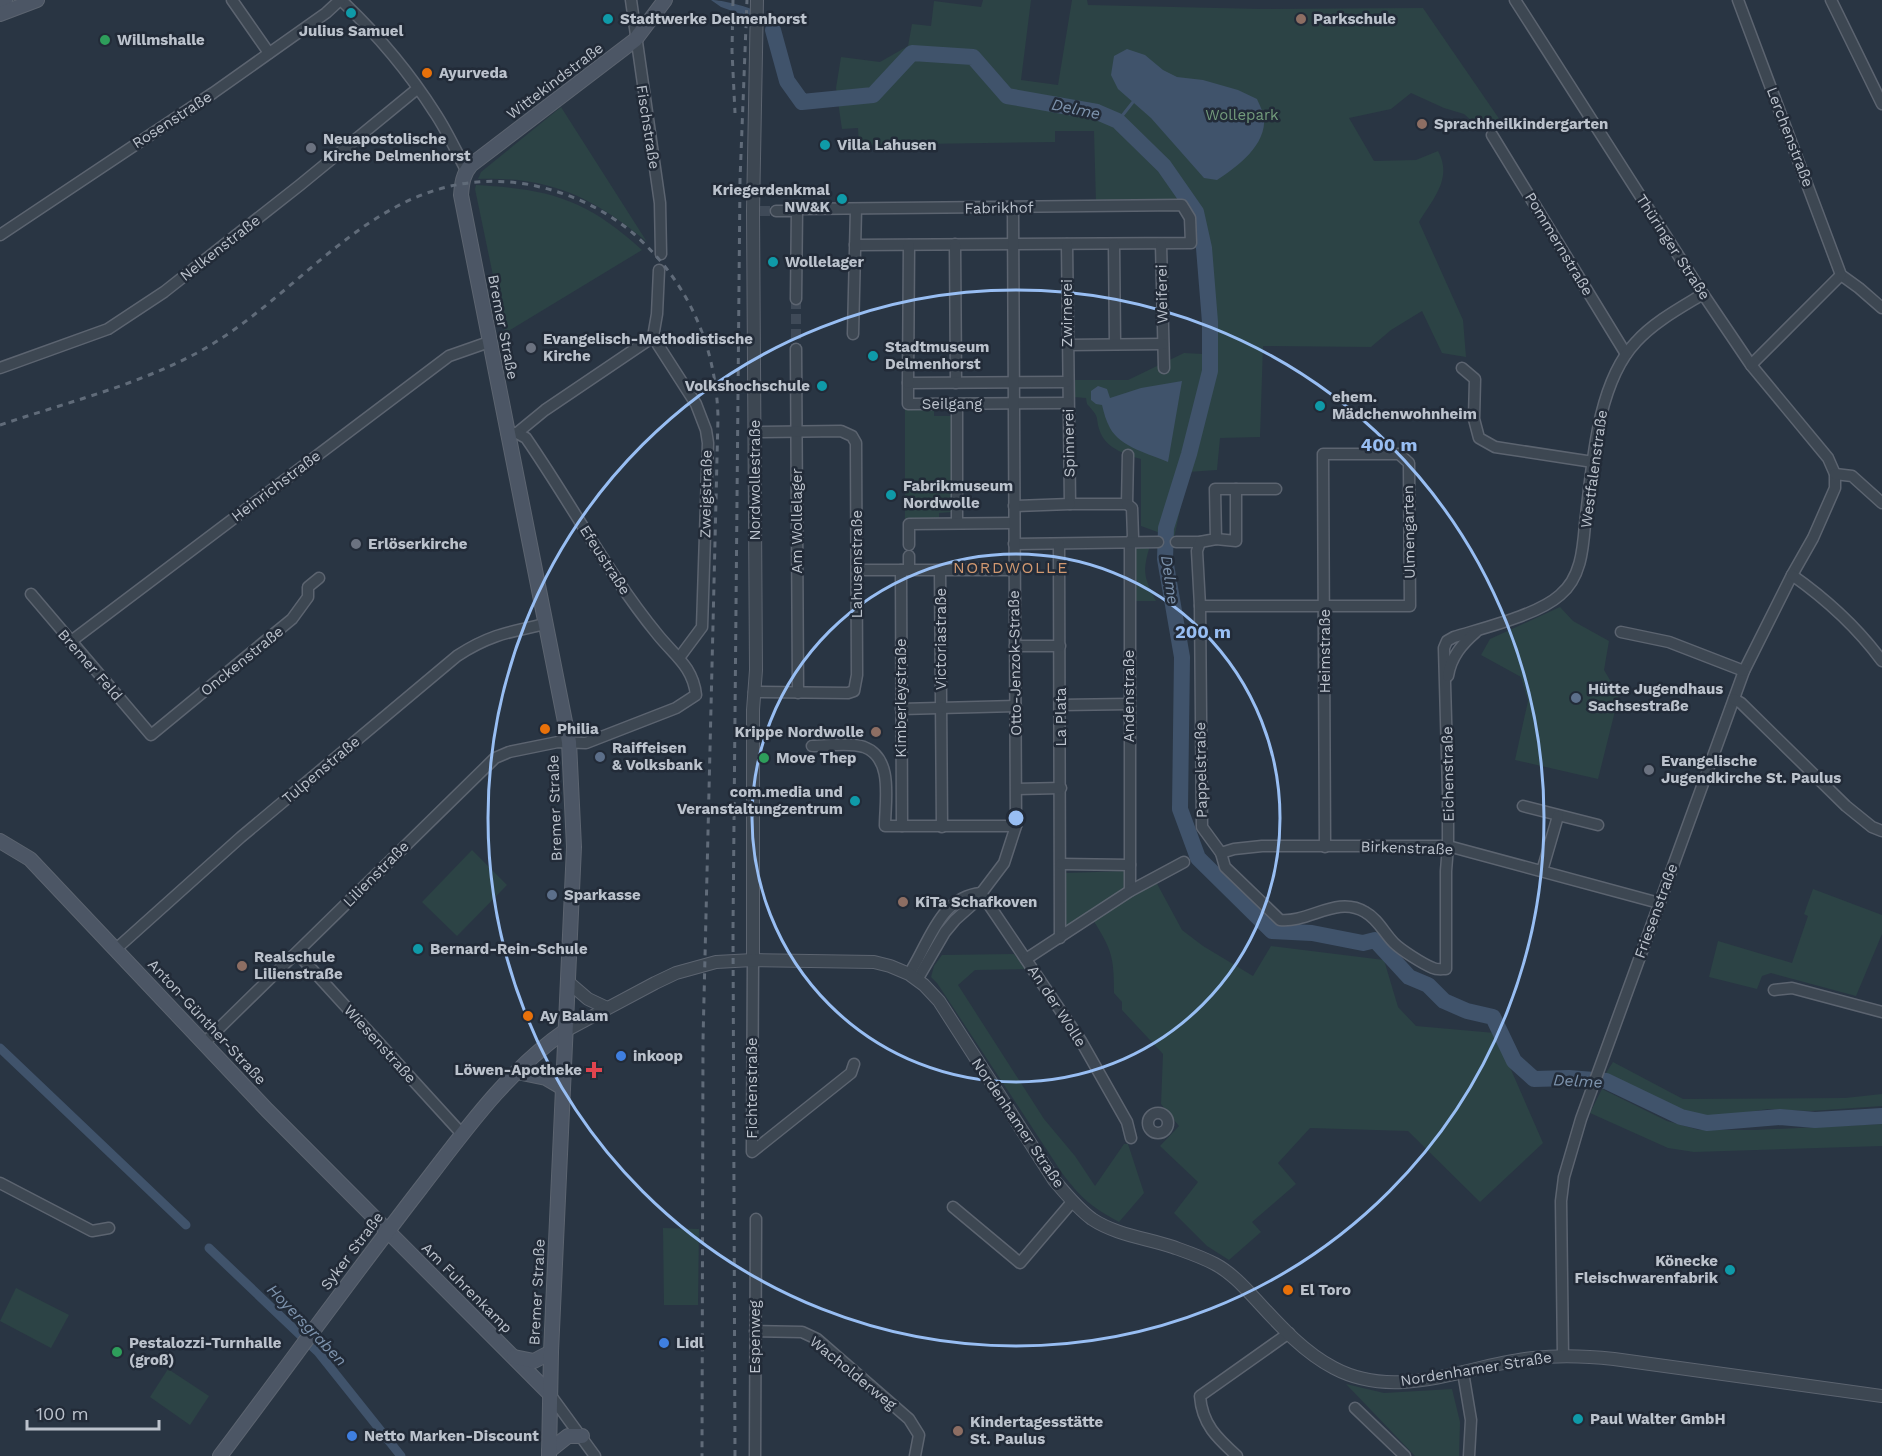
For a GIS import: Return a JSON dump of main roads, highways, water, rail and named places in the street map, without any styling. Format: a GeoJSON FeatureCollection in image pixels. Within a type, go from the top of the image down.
{"type":"FeatureCollection","features":[{"type":"Feature","properties":{"kind":"main road"},"geometry":{"type":"LineString","coordinates":[[0,2],[5,0]]}},
{"type":"Feature","properties":{"kind":"main road"},"geometry":{"type":"LineString","coordinates":[[0,14],[37,0]]}},
{"type":"Feature","properties":{"kind":"main road","name":"Wittekindstraße"},"geometry":{"type":"LineString","coordinates":[[469,167],[635,40],[665,0]]}},
{"type":"Feature","properties":{"kind":"main road","name":"Bremer Straße"},"geometry":{"type":"LineString","coordinates":[[469,167],[463,177],[461,195],[489,342],[512,433],[545,624],[569,742],[574,847],[549,1393],[549,1454]]}},
{"type":"Feature","properties":{"kind":"main road","name":"Anton-Günther-Straße"},"geometry":{"type":"LineString","coordinates":[[0,841],[30,859],[203,1044],[387,1232]]}},
{"type":"Feature","properties":{"kind":"main road","name":"Syker Straße"},"geometry":{"type":"LineString","coordinates":[[220,1456],[462,1134],[538,1051],[565,1031]]}},
{"type":"Feature","properties":{"kind":"main road"},"geometry":{"type":"LineString","coordinates":[[517,1072],[546,1078],[563,1088]]}},
{"type":"Feature","properties":{"kind":"main road","name":"Am Fuhrenkamp"},"geometry":{"type":"LineString","coordinates":[[387,1232],[549,1393]]}},
{"type":"Feature","properties":{"kind":"main road"},"geometry":{"type":"LineString","coordinates":[[511,1356],[534,1361],[551,1352]]}},
{"type":"Feature","properties":{"kind":"main road"},"geometry":{"type":"LineString","coordinates":[[549,1454],[568,1436],[582,1436]]}},
{"type":"Feature","properties":{"kind":"water"},"geometry":{"type":"Polygon","coordinates":[[[711,0],[744,6],[768,17],[777,27],[781,49],[775,50],[769,24],[721,7],[711,0]]]}},
{"type":"Feature","properties":{"kind":"water"},"geometry":{"type":"Polygon","coordinates":[[[1127,49],[1145,55],[1163,70],[1177,77],[1203,80],[1238,90],[1257,99],[1264,117],[1264,127],[1256,146],[1233,169],[1217,180],[1204,178],[1151,118],[1118,89],[1111,75],[1114,56],[1127,49]]]}},
{"type":"Feature","properties":{"kind":"water"},"geometry":{"type":"Polygon","coordinates":[[[1182,381],[1168,462],[1121,440],[1110,428],[1102,405],[1091,400],[1091,391],[1098,386],[1107,389],[1110,398],[1141,388],[1182,381]]]}},
{"type":"Feature","properties":{"kind":"waterway","name":"Delme"},"geometry":{"type":"LineString","coordinates":[[773,30],[787,81],[802,102],[873,95],[912,53],[973,57],[1007,96],[1097,112],[1118,121],[1164,166],[1196,212],[1204,248],[1210,322],[1210,371],[1189,454],[1166,528],[1165,559],[1182,657],[1180,809],[1198,858],[1272,931],[1312,933],[1363,943],[1375,940],[1409,977],[1428,985],[1444,1001],[1467,1011],[1493,1017],[1514,1061],[1534,1079],[1569,1078],[1606,1081],[1681,1117],[1707,1123],[1780,1117],[1815,1120],[1882,1116]]}},
{"type":"Feature","properties":{"kind":"waterway"},"geometry":{"type":"LineString","coordinates":[[1118,121],[1133,102]]}},
{"type":"Feature","properties":{"kind":"waterway","name":"Hoyersgraben"},"geometry":{"type":"LineString","coordinates":[[0,1048],[186,1225]]}},
{"type":"Feature","properties":{"kind":"waterway","name":"Hoyersgraben"},"geometry":{"type":"LineString","coordinates":[[209,1248],[318,1352],[401,1456]]}},
{"type":"Feature","properties":{"kind":"tunnel"},"geometry":{"type":"LineString","coordinates":[[760,211],[776,211]]}},
{"type":"Feature","properties":{"kind":"tunnel"},"geometry":{"type":"LineString","coordinates":[[796,299],[796,349]]}},
{"type":"Feature","properties":{"kind":"railway"},"geometry":{"type":"LineString","coordinates":[[733,0],[732,51],[735,113]]}},
{"type":"Feature","properties":{"kind":"railway"},"geometry":{"type":"LineString","coordinates":[[735,1456],[733,930],[740,180],[747,0]]}},
{"type":"Feature","properties":{"kind":"railway"},"geometry":{"type":"LineString","coordinates":[[0,425],[124,385],[195,354],[236,329],[348,238],[387,212],[429,192],[474,182],[526,184],[555,191],[610,216],[634,234],[670,273],[696,316],[705,340],[712,365],[718,417],[703,1040],[702,1456]]}},
{"type":"Feature","properties":{"kind":"place","name":"Julius Samuel"},"geometry":{"type":"Point","coordinates":[351,13]}},
{"type":"Feature","properties":{"kind":"place","name":"Stadtwerke Delmenhorst"},"geometry":{"type":"Point","coordinates":[608,19]}},
{"type":"Feature","properties":{"kind":"place","name":"Parkschule"},"geometry":{"type":"Point","coordinates":[1301,19]}},
{"type":"Feature","properties":{"kind":"place","name":"Willmshalle"},"geometry":{"type":"Point","coordinates":[105,40]}},
{"type":"Feature","properties":{"kind":"place","name":"Ayurveda"},"geometry":{"type":"Point","coordinates":[427,73]}},
{"type":"Feature","properties":{"kind":"place","name":"Sprachheilkindergarten"},"geometry":{"type":"Point","coordinates":[1422,124]}},
{"type":"Feature","properties":{"kind":"place","name":"Villa Lahusen"},"geometry":{"type":"Point","coordinates":[825,145]}},
{"type":"Feature","properties":{"kind":"place","name":"Neuapostolische Kirche Delmenhorst"},"geometry":{"type":"Point","coordinates":[311,148]}},
{"type":"Feature","properties":{"kind":"place","name":"Kriegerdenkmal NW&K"},"geometry":{"type":"Point","coordinates":[842,199]}},
{"type":"Feature","properties":{"kind":"place","name":"Wollelager"},"geometry":{"type":"Point","coordinates":[773,262]}},
{"type":"Feature","properties":{"kind":"place","name":"Evangelisch-Methodistische Kirche"},"geometry":{"type":"Point","coordinates":[531,348]}},
{"type":"Feature","properties":{"kind":"place","name":"Stadtmuseum Delmenhorst"},"geometry":{"type":"Point","coordinates":[873,356]}},
{"type":"Feature","properties":{"kind":"place","name":"Volkshochschule"},"geometry":{"type":"Point","coordinates":[822,386]}},
{"type":"Feature","properties":{"kind":"place","name":"ehem. Mädchenwohnheim"},"geometry":{"type":"Point","coordinates":[1320,406]}},
{"type":"Feature","properties":{"kind":"place","name":"Fabrikmuseum Nordwolle"},"geometry":{"type":"Point","coordinates":[891,495]}},
{"type":"Feature","properties":{"kind":"place","name":"Erlöserkirche"},"geometry":{"type":"Point","coordinates":[356,544]}},
{"type":"Feature","properties":{"kind":"place","name":"Hütte Jugendhaus Sachsestraße"},"geometry":{"type":"Point","coordinates":[1576,698]}},
{"type":"Feature","properties":{"kind":"place","name":"Philia"},"geometry":{"type":"Point","coordinates":[545,729]}},
{"type":"Feature","properties":{"kind":"place","name":"Krippe Nordwolle"},"geometry":{"type":"Point","coordinates":[876,732]}},
{"type":"Feature","properties":{"kind":"place","name":"Raiffeisen & Volksbank"},"geometry":{"type":"Point","coordinates":[600,757]}},
{"type":"Feature","properties":{"kind":"place","name":"Move Thep"},"geometry":{"type":"Point","coordinates":[764,758]}},
{"type":"Feature","properties":{"kind":"place","name":"Evangelische Jugendkirche St. Paulus"},"geometry":{"type":"Point","coordinates":[1649,770]}},
{"type":"Feature","properties":{"kind":"place","name":"com.media und Veranstaltungzentrum"},"geometry":{"type":"Point","coordinates":[855,801]}},
{"type":"Feature","properties":{"kind":"place","name":"Sparkasse"},"geometry":{"type":"Point","coordinates":[552,895]}},
{"type":"Feature","properties":{"kind":"place","name":"KiTa Schafkoven"},"geometry":{"type":"Point","coordinates":[903,902]}},
{"type":"Feature","properties":{"kind":"place","name":"Bernard-Rein-Schule"},"geometry":{"type":"Point","coordinates":[418,949]}},
{"type":"Feature","properties":{"kind":"place","name":"Realschule Lilienstraße"},"geometry":{"type":"Point","coordinates":[242,966]}},
{"type":"Feature","properties":{"kind":"place","name":"Ay Balam"},"geometry":{"type":"Point","coordinates":[528,1016]}},
{"type":"Feature","properties":{"kind":"place","name":"inkoop"},"geometry":{"type":"Point","coordinates":[621,1056]}},
{"type":"Feature","properties":{"kind":"place","name":"Löwen-Apotheke"},"geometry":{"type":"Point","coordinates":[594,1070]}},
{"type":"Feature","properties":{"kind":"place","name":"Könecke Fleischwarenfabrik"},"geometry":{"type":"Point","coordinates":[1730,1270]}},
{"type":"Feature","properties":{"kind":"place","name":"El Toro"},"geometry":{"type":"Point","coordinates":[1288,1290]}},
{"type":"Feature","properties":{"kind":"place","name":"Lidl"},"geometry":{"type":"Point","coordinates":[664,1343]}},
{"type":"Feature","properties":{"kind":"place","name":"Pestalozzi-Turnhalle (groß)"},"geometry":{"type":"Point","coordinates":[117,1352]}},
{"type":"Feature","properties":{"kind":"place","name":"Paul Walter GmbH"},"geometry":{"type":"Point","coordinates":[1578,1419]}},
{"type":"Feature","properties":{"kind":"place","name":"Kindertagesstätte St. Paulus"},"geometry":{"type":"Point","coordinates":[958,1431]}},
{"type":"Feature","properties":{"kind":"place","name":"Netto Marken-Discount"},"geometry":{"type":"Point","coordinates":[352,1436]}},
{"type":"Feature","properties":{"kind":"district","name":"NORDWOLLE"},"geometry":{"type":"Point","coordinates":[1011,567]}},
{"type":"Feature","properties":{"kind":"park label","name":"Wollepark"},"geometry":{"type":"Point","coordinates":[1242,115]}}]}
